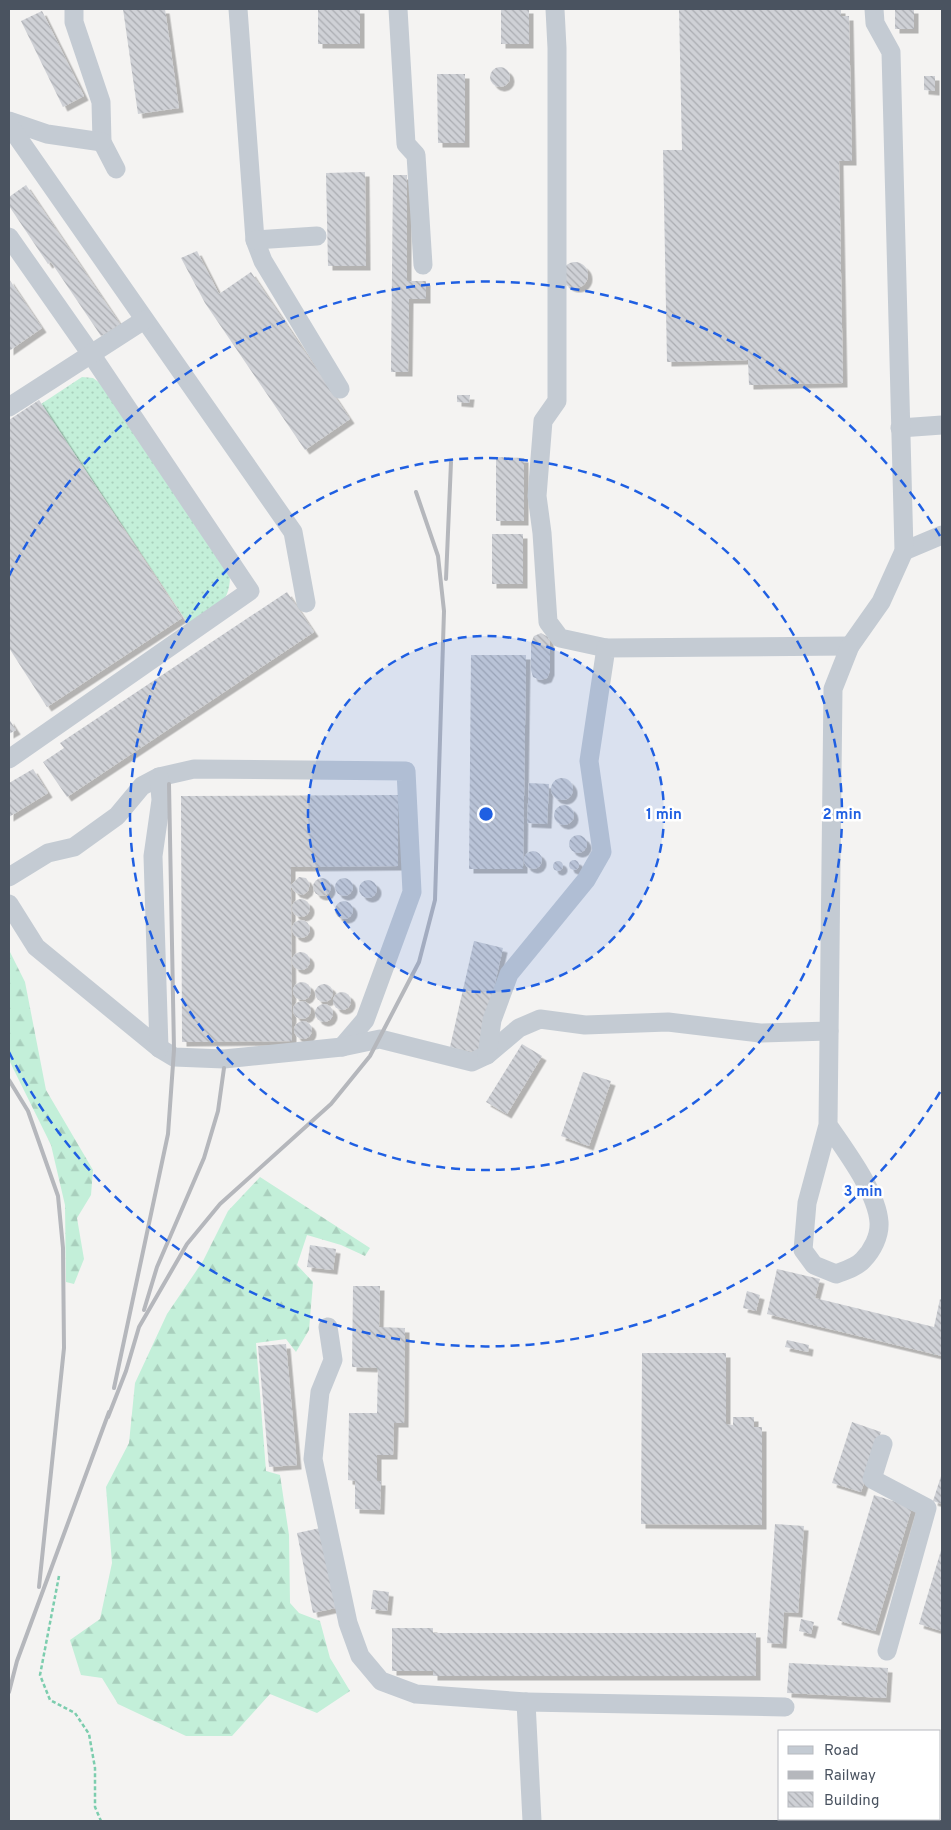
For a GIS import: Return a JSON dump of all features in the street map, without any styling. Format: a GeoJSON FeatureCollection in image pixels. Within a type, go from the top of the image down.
{"type":"FeatureCollection","features":[{"type":"Feature","properties":{"kind":"lane"},"geometry":{"type":"LineString","coordinates":[[74,9],[74,22],[101,102],[102,142],[116,169]]}},
{"type":"Feature","properties":{"kind":"lane"},"geometry":{"type":"LineString","coordinates":[[238,9],[256,240],[262,261],[340,389]]}},
{"type":"Feature","properties":{"kind":"lane"},"geometry":{"type":"LineString","coordinates":[[398,9],[406,144],[416,155],[423,265]]}},
{"type":"Feature","properties":{"kind":"lane"},"geometry":{"type":"LineString","coordinates":[[554,9],[557,48],[557,401],[543,421],[537,496],[542,533],[548,622],[560,638],[606,648],[850,646]]}},
{"type":"Feature","properties":{"kind":"lane"},"geometry":{"type":"LineString","coordinates":[[828,1125],[854,1162],[875,1205],[880,1224],[875,1243],[862,1262],[836,1274],[814,1265],[804,1250],[807,1202],[828,1125],[833,689],[850,646],[881,602],[904,551],[891,52],[875,23],[874,9]]}},
{"type":"Feature","properties":{"kind":"lane"},"geometry":{"type":"LineString","coordinates":[[9,123],[47,134],[102,142]]}},
{"type":"Feature","properties":{"kind":"lane"},"geometry":{"type":"LineString","coordinates":[[9,123],[293,532],[306,603]]}},
{"type":"Feature","properties":{"kind":"lane"},"geometry":{"type":"LineString","coordinates":[[256,240],[317,236]]}},
{"type":"Feature","properties":{"kind":"lane"},"geometry":{"type":"LineString","coordinates":[[9,237],[91,354],[250,591],[9,759]]}},
{"type":"Feature","properties":{"kind":"lane"},"geometry":{"type":"LineString","coordinates":[[9,407],[144,320]]}},
{"type":"Feature","properties":{"kind":"lane"},"geometry":{"type":"LineString","coordinates":[[900,428],[942,425]]}},
{"type":"Feature","properties":{"kind":"lane"},"geometry":{"type":"LineString","coordinates":[[904,551],[942,535]]}},
{"type":"Feature","properties":{"kind":"lane"},"geometry":{"type":"LineString","coordinates":[[487,1055],[492,1020],[509,974],[586,880],[602,852],[589,761],[606,648]]}},
{"type":"Feature","properties":{"kind":"lane"},"geometry":{"type":"LineString","coordinates":[[9,877],[48,853],[74,847],[117,816],[142,786],[160,777],[194,769],[406,771],[412,892],[365,1020],[342,1048]]}},
{"type":"Feature","properties":{"kind":"lane"},"geometry":{"type":"LineString","coordinates":[[158,1048],[153,856],[162,800],[160,777]]}},
{"type":"Feature","properties":{"kind":"lane"},"geometry":{"type":"LineString","coordinates":[[9,904],[36,947],[158,1048],[174,1057],[224,1059],[342,1048],[380,1039],[472,1062],[487,1055],[519,1028],[540,1019],[586,1024],[668,1022],[760,1033],[829,1031]]}},
{"type":"Feature","properties":{"kind":"lane"},"geometry":{"type":"LineString","coordinates":[[328,1327],[333,1360],[320,1392],[313,1459],[348,1623],[360,1656],[381,1681],[416,1694],[526,1702],[785,1707]]}},
{"type":"Feature","properties":{"kind":"lane"},"geometry":{"type":"LineString","coordinates":[[883,1444],[872,1479],[935,1510],[887,1651]]}},
{"type":"Feature","properties":{"kind":"lane"},"geometry":{"type":"LineString","coordinates":[[526,1702],[532,1821]]}},
{"type":"Feature","properties":{"kind":"path"},"geometry":{"type":"LineString","coordinates":[[59,1576],[40,1675],[50,1700],[75,1712],[89,1734],[95,1768],[95,1807],[101,1821]]}},
{"type":"Feature","properties":{"kind":"green space"},"geometry":{"type":"Polygon","coordinates":[[[82,377],[93,378],[103,385],[230,576],[227,594],[223,601],[212,611],[189,625],[41,404],[82,377]]]}},
{"type":"Feature","properties":{"kind":"green space"},"geometry":{"type":"Polygon","coordinates":[[[9,950],[25,982],[46,1090],[93,1170],[91,1195],[77,1218],[84,1259],[74,1284],[66,1282],[65,1205],[51,1145],[9,1060],[9,950]]]}},
{"type":"Feature","properties":{"kind":"green space"},"geometry":{"type":"Polygon","coordinates":[[[260,1177],[370,1248],[365,1256],[341,1245],[307,1235],[297,1265],[313,1282],[309,1330],[296,1352],[286,1339],[256,1343],[266,1471],[280,1475],[289,1535],[290,1603],[299,1613],[320,1621],[330,1658],[350,1691],[317,1713],[270,1694],[232,1736],[186,1736],[118,1704],[102,1678],[81,1675],[70,1640],[100,1619],[112,1563],[106,1487],[129,1443],[135,1383],[167,1314],[203,1261],[228,1211],[260,1177]]]}},
{"type":"Feature","properties":{"kind":"building"},"geometry":{"type":"Polygon","coordinates":[[[123,9],[165,9],[179,108],[138,114],[123,9]]]}},
{"type":"Feature","properties":{"kind":"building"},"geometry":{"type":"Polygon","coordinates":[[[318,9],[360,9],[360,44],[318,44],[318,9]]]}},
{"type":"Feature","properties":{"kind":"building"},"geometry":{"type":"Polygon","coordinates":[[[501,9],[529,9],[529,44],[501,44],[501,9]]]}},
{"type":"Feature","properties":{"kind":"building"},"geometry":{"type":"Polygon","coordinates":[[[679,9],[841,9],[841,16],[849,16],[852,161],[839,161],[843,383],[749,385],[748,360],[667,362],[663,150],[682,150],[679,9]]]}},
{"type":"Feature","properties":{"kind":"building"},"geometry":{"type":"Polygon","coordinates":[[[895,9],[914,9],[914,29],[895,29],[895,9]]]}},
{"type":"Feature","properties":{"kind":"building"},"geometry":{"type":"Polygon","coordinates":[[[42,11],[84,96],[63,107],[21,21],[42,11]]]}},
{"type":"Feature","properties":{"kind":"building"},"geometry":{"type":"Polygon","coordinates":[[[500,67],[507,70],[510,77],[507,84],[500,87],[493,84],[490,77],[493,70],[500,67]]]}},
{"type":"Feature","properties":{"kind":"building"},"geometry":{"type":"Polygon","coordinates":[[[437,74],[465,74],[465,143],[438,143],[437,74]]]}},
{"type":"Feature","properties":{"kind":"building"},"geometry":{"type":"Polygon","coordinates":[[[924,76],[935,76],[935,91],[924,90],[924,76]]]}},
{"type":"Feature","properties":{"kind":"building"},"geometry":{"type":"Polygon","coordinates":[[[365,172],[366,266],[328,266],[326,173],[365,172]]]}},
{"type":"Feature","properties":{"kind":"building"},"geometry":{"type":"Polygon","coordinates":[[[393,175],[407,175],[407,281],[426,281],[426,299],[409,299],[408,372],[391,372],[393,175]]]}},
{"type":"Feature","properties":{"kind":"building"},"geometry":{"type":"Polygon","coordinates":[[[26,185],[120,324],[101,336],[51,262],[48,264],[9,206],[9,197],[26,185]]]}},
{"type":"Feature","properties":{"kind":"building"},"geometry":{"type":"Polygon","coordinates":[[[197,251],[219,294],[251,272],[350,419],[305,450],[205,303],[181,258],[197,251]]]}},
{"type":"Feature","properties":{"kind":"building"},"geometry":{"type":"Polygon","coordinates":[[[575,262],[584,266],[588,275],[584,284],[575,288],[566,284],[562,275],[566,266],[575,262]]]}},
{"type":"Feature","properties":{"kind":"building"},"geometry":{"type":"Polygon","coordinates":[[[9,279],[42,328],[9,351],[9,279]]]}},
{"type":"Feature","properties":{"kind":"building"},"geometry":{"type":"Polygon","coordinates":[[[457,395],[470,395],[469,403],[457,402],[457,395]]]}},
{"type":"Feature","properties":{"kind":"building"},"geometry":{"type":"Polygon","coordinates":[[[39,400],[182,618],[47,707],[9,648],[9,420],[39,400]]]}},
{"type":"Feature","properties":{"kind":"building"},"geometry":{"type":"Polygon","coordinates":[[[496,457],[524,458],[524,521],[496,521],[496,457]]]}},
{"type":"Feature","properties":{"kind":"building"},"geometry":{"type":"Polygon","coordinates":[[[492,534],[523,534],[523,584],[492,584],[492,534]]]}},
{"type":"Feature","properties":{"kind":"building"},"geometry":{"type":"Polygon","coordinates":[[[287,592],[314,632],[67,797],[43,762],[64,748],[60,743],[287,592]]]}},
{"type":"Feature","properties":{"kind":"building"},"geometry":{"type":"Polygon","coordinates":[[[541,633],[548,637],[550,644],[550,671],[547,678],[540,680],[533,677],[531,670],[531,643],[534,636],[541,633]]]}},
{"type":"Feature","properties":{"kind":"building"},"geometry":{"type":"Polygon","coordinates":[[[471,655],[526,655],[523,869],[469,869],[471,655]]]}},
{"type":"Feature","properties":{"kind":"building"},"geometry":{"type":"Polygon","coordinates":[[[9,719],[16,730],[9,734],[9,719]]]}},
{"type":"Feature","properties":{"kind":"building"},"geometry":{"type":"Polygon","coordinates":[[[33,769],[48,793],[9,817],[9,783],[33,769]]]}},
{"type":"Feature","properties":{"kind":"building"},"geometry":{"type":"Polygon","coordinates":[[[562,778],[570,781],[573,789],[570,797],[562,800],[554,797],[551,789],[554,781],[562,778]]]}},
{"type":"Feature","properties":{"kind":"building"},"geometry":{"type":"Polygon","coordinates":[[[529,783],[549,784],[547,824],[527,823],[529,783]]]}},
{"type":"Feature","properties":{"kind":"building"},"geometry":{"type":"Polygon","coordinates":[[[398,795],[398,866],[291,867],[291,885],[299,877],[306,878],[310,884],[308,891],[303,895],[296,893],[291,887],[292,1041],[182,1042],[181,796],[398,795]]]}},
{"type":"Feature","properties":{"kind":"building"},"geometry":{"type":"Polygon","coordinates":[[[564,805],[571,808],[574,815],[571,822],[564,825],[557,822],[554,815],[557,808],[564,805]]]}},
{"type":"Feature","properties":{"kind":"building"},"geometry":{"type":"Polygon","coordinates":[[[578,835],[584,838],[587,844],[584,850],[578,853],[572,850],[569,844],[572,838],[578,835]]]}},
{"type":"Feature","properties":{"kind":"building"},"geometry":{"type":"Polygon","coordinates":[[[533,851],[539,854],[542,860],[539,866],[533,869],[527,866],[524,860],[527,854],[533,851]]]}},
{"type":"Feature","properties":{"kind":"building"},"geometry":{"type":"Polygon","coordinates":[[[574,860],[579,865],[574,870],[569,865],[574,860]]]}},
{"type":"Feature","properties":{"kind":"building"},"geometry":{"type":"Polygon","coordinates":[[[558,861],[563,866],[558,871],[553,866],[558,861]]]}},
{"type":"Feature","properties":{"kind":"building"},"geometry":{"type":"Polygon","coordinates":[[[322,878],[328,881],[331,887],[328,893],[322,896],[316,893],[313,887],[316,881],[322,878]]]}},
{"type":"Feature","properties":{"kind":"building"},"geometry":{"type":"Polygon","coordinates":[[[344,878],[350,881],[353,887],[350,893],[344,896],[338,893],[335,887],[338,881],[344,878]]]}},
{"type":"Feature","properties":{"kind":"building"},"geometry":{"type":"Polygon","coordinates":[[[368,880],[374,883],[377,889],[374,895],[368,898],[362,895],[359,889],[362,883],[368,880]]]}},
{"type":"Feature","properties":{"kind":"building"},"geometry":{"type":"Polygon","coordinates":[[[301,899],[307,902],[310,908],[307,914],[301,917],[295,914],[292,908],[295,902],[301,899]]]}},
{"type":"Feature","properties":{"kind":"building"},"geometry":{"type":"Polygon","coordinates":[[[344,901],[350,904],[353,910],[350,916],[344,919],[338,916],[335,910],[338,904],[344,901]]]}},
{"type":"Feature","properties":{"kind":"building"},"geometry":{"type":"Polygon","coordinates":[[[301,920],[307,923],[310,929],[307,935],[301,938],[295,935],[292,929],[295,923],[301,920]]]}},
{"type":"Feature","properties":{"kind":"building"},"geometry":{"type":"Polygon","coordinates":[[[474,941],[503,948],[479,1053],[450,1047],[474,941]]]}},
{"type":"Feature","properties":{"kind":"building"},"geometry":{"type":"Polygon","coordinates":[[[301,952],[307,955],[310,961],[307,967],[301,970],[295,967],[292,961],[295,955],[301,952]]]}},
{"type":"Feature","properties":{"kind":"building"},"geometry":{"type":"Polygon","coordinates":[[[302,982],[308,985],[311,991],[308,997],[302,1000],[296,997],[293,991],[296,985],[302,982]]]}},
{"type":"Feature","properties":{"kind":"building"},"geometry":{"type":"Polygon","coordinates":[[[324,984],[330,987],[333,993],[330,999],[324,1002],[318,999],[315,993],[318,987],[324,984]]]}},
{"type":"Feature","properties":{"kind":"building"},"geometry":{"type":"Polygon","coordinates":[[[342,992],[348,995],[351,1001],[348,1007],[342,1010],[336,1007],[333,1001],[336,995],[342,992]]]}},
{"type":"Feature","properties":{"kind":"building"},"geometry":{"type":"Polygon","coordinates":[[[302,1001],[308,1004],[311,1010],[308,1016],[302,1019],[296,1016],[293,1010],[296,1004],[302,1001]]]}},
{"type":"Feature","properties":{"kind":"building"},"geometry":{"type":"Polygon","coordinates":[[[324,1004],[330,1007],[333,1013],[330,1019],[324,1022],[318,1019],[315,1013],[318,1007],[324,1004]]]}},
{"type":"Feature","properties":{"kind":"building"},"geometry":{"type":"Polygon","coordinates":[[[303,1021],[309,1024],[312,1030],[309,1036],[303,1039],[297,1036],[294,1030],[297,1024],[303,1021]]]}},
{"type":"Feature","properties":{"kind":"building"},"geometry":{"type":"Polygon","coordinates":[[[522,1044],[542,1056],[507,1114],[486,1102],[522,1044]]]}},
{"type":"Feature","properties":{"kind":"building"},"geometry":{"type":"Polygon","coordinates":[[[583,1072],[611,1081],[589,1146],[561,1136],[583,1072]]]}},
{"type":"Feature","properties":{"kind":"building"},"geometry":{"type":"Polygon","coordinates":[[[310,1245],[336,1249],[333,1270],[307,1267],[310,1245]]]}},
{"type":"Feature","properties":{"kind":"building"},"geometry":{"type":"Polygon","coordinates":[[[777,1269],[820,1279],[815,1298],[934,1327],[940,1299],[942,1300],[942,1356],[767,1314],[777,1269]]]}},
{"type":"Feature","properties":{"kind":"building"},"geometry":{"type":"Polygon","coordinates":[[[353,1286],[380,1286],[379,1327],[405,1328],[404,1423],[394,1423],[393,1455],[377,1455],[377,1481],[381,1481],[380,1510],[355,1509],[355,1481],[348,1480],[349,1413],[377,1413],[378,1368],[352,1367],[353,1286]]]}},
{"type":"Feature","properties":{"kind":"building"},"geometry":{"type":"Polygon","coordinates":[[[747,1291],[760,1295],[756,1311],[743,1308],[747,1291]]]}},
{"type":"Feature","properties":{"kind":"building"},"geometry":{"type":"Polygon","coordinates":[[[787,1340],[809,1345],[808,1352],[785,1347],[787,1340]]]}},
{"type":"Feature","properties":{"kind":"building"},"geometry":{"type":"Polygon","coordinates":[[[286,1344],[297,1465],[269,1467],[258,1346],[286,1344]]]}},
{"type":"Feature","properties":{"kind":"building"},"geometry":{"type":"Polygon","coordinates":[[[642,1353],[726,1353],[726,1424],[733,1425],[733,1417],[754,1417],[754,1427],[762,1427],[762,1525],[641,1524],[642,1353]]]}},
{"type":"Feature","properties":{"kind":"building"},"geometry":{"type":"Polygon","coordinates":[[[852,1422],[881,1432],[861,1492],[832,1483],[852,1422]]]}},
{"type":"Feature","properties":{"kind":"building"},"geometry":{"type":"Polygon","coordinates":[[[942,1473],[942,1504],[933,1501],[942,1473]]]}},
{"type":"Feature","properties":{"kind":"building"},"geometry":{"type":"Polygon","coordinates":[[[874,1495],[912,1507],[875,1631],[837,1620],[874,1495]]]}},
{"type":"Feature","properties":{"kind":"building"},"geometry":{"type":"Polygon","coordinates":[[[775,1524],[804,1526],[798,1613],[784,1612],[782,1644],[767,1643],[775,1524]]]}},
{"type":"Feature","properties":{"kind":"building"},"geometry":{"type":"Polygon","coordinates":[[[325,1527],[340,1607],[313,1613],[297,1533],[325,1527]]]}},
{"type":"Feature","properties":{"kind":"building"},"geometry":{"type":"Polygon","coordinates":[[[942,1547],[942,1631],[919,1624],[942,1547]]]}},
{"type":"Feature","properties":{"kind":"building"},"geometry":{"type":"Polygon","coordinates":[[[373,1590],[389,1592],[387,1611],[371,1609],[373,1590]]]}},
{"type":"Feature","properties":{"kind":"building"},"geometry":{"type":"Polygon","coordinates":[[[801,1619],[814,1622],[811,1634],[799,1631],[801,1619]]]}},
{"type":"Feature","properties":{"kind":"building"},"geometry":{"type":"Polygon","coordinates":[[[392,1628],[433,1628],[433,1633],[756,1633],[756,1676],[433,1676],[433,1671],[392,1671],[392,1628]]]}},
{"type":"Feature","properties":{"kind":"building"},"geometry":{"type":"Polygon","coordinates":[[[789,1663],[888,1668],[886,1698],[787,1693],[789,1663]]]}},
{"type":"Feature","properties":{"kind":"railway"},"geometry":{"type":"LineString","coordinates":[[446,579],[451,462]]}},
{"type":"Feature","properties":{"kind":"railway"},"geometry":{"type":"LineString","coordinates":[[108,1417],[126,1371],[139,1327],[187,1244],[220,1204],[331,1104],[370,1056],[419,962],[435,900],[444,611],[438,556],[416,492]]}},
{"type":"Feature","properties":{"kind":"railway"},"geometry":{"type":"LineString","coordinates":[[114,1388],[168,1134],[174,1050],[169,784]]}},
{"type":"Feature","properties":{"kind":"railway"},"geometry":{"type":"LineString","coordinates":[[144,1310],[157,1267],[204,1158],[218,1111],[224,1068]]}},
{"type":"Feature","properties":{"kind":"railway"},"geometry":{"type":"LineString","coordinates":[[9,1080],[28,1111],[58,1196],[63,1248],[64,1348],[39,1587]]}},
{"type":"Feature","properties":{"kind":"railway"},"geometry":{"type":"LineString","coordinates":[[9,1692],[17,1661],[109,1412]]}}]}
